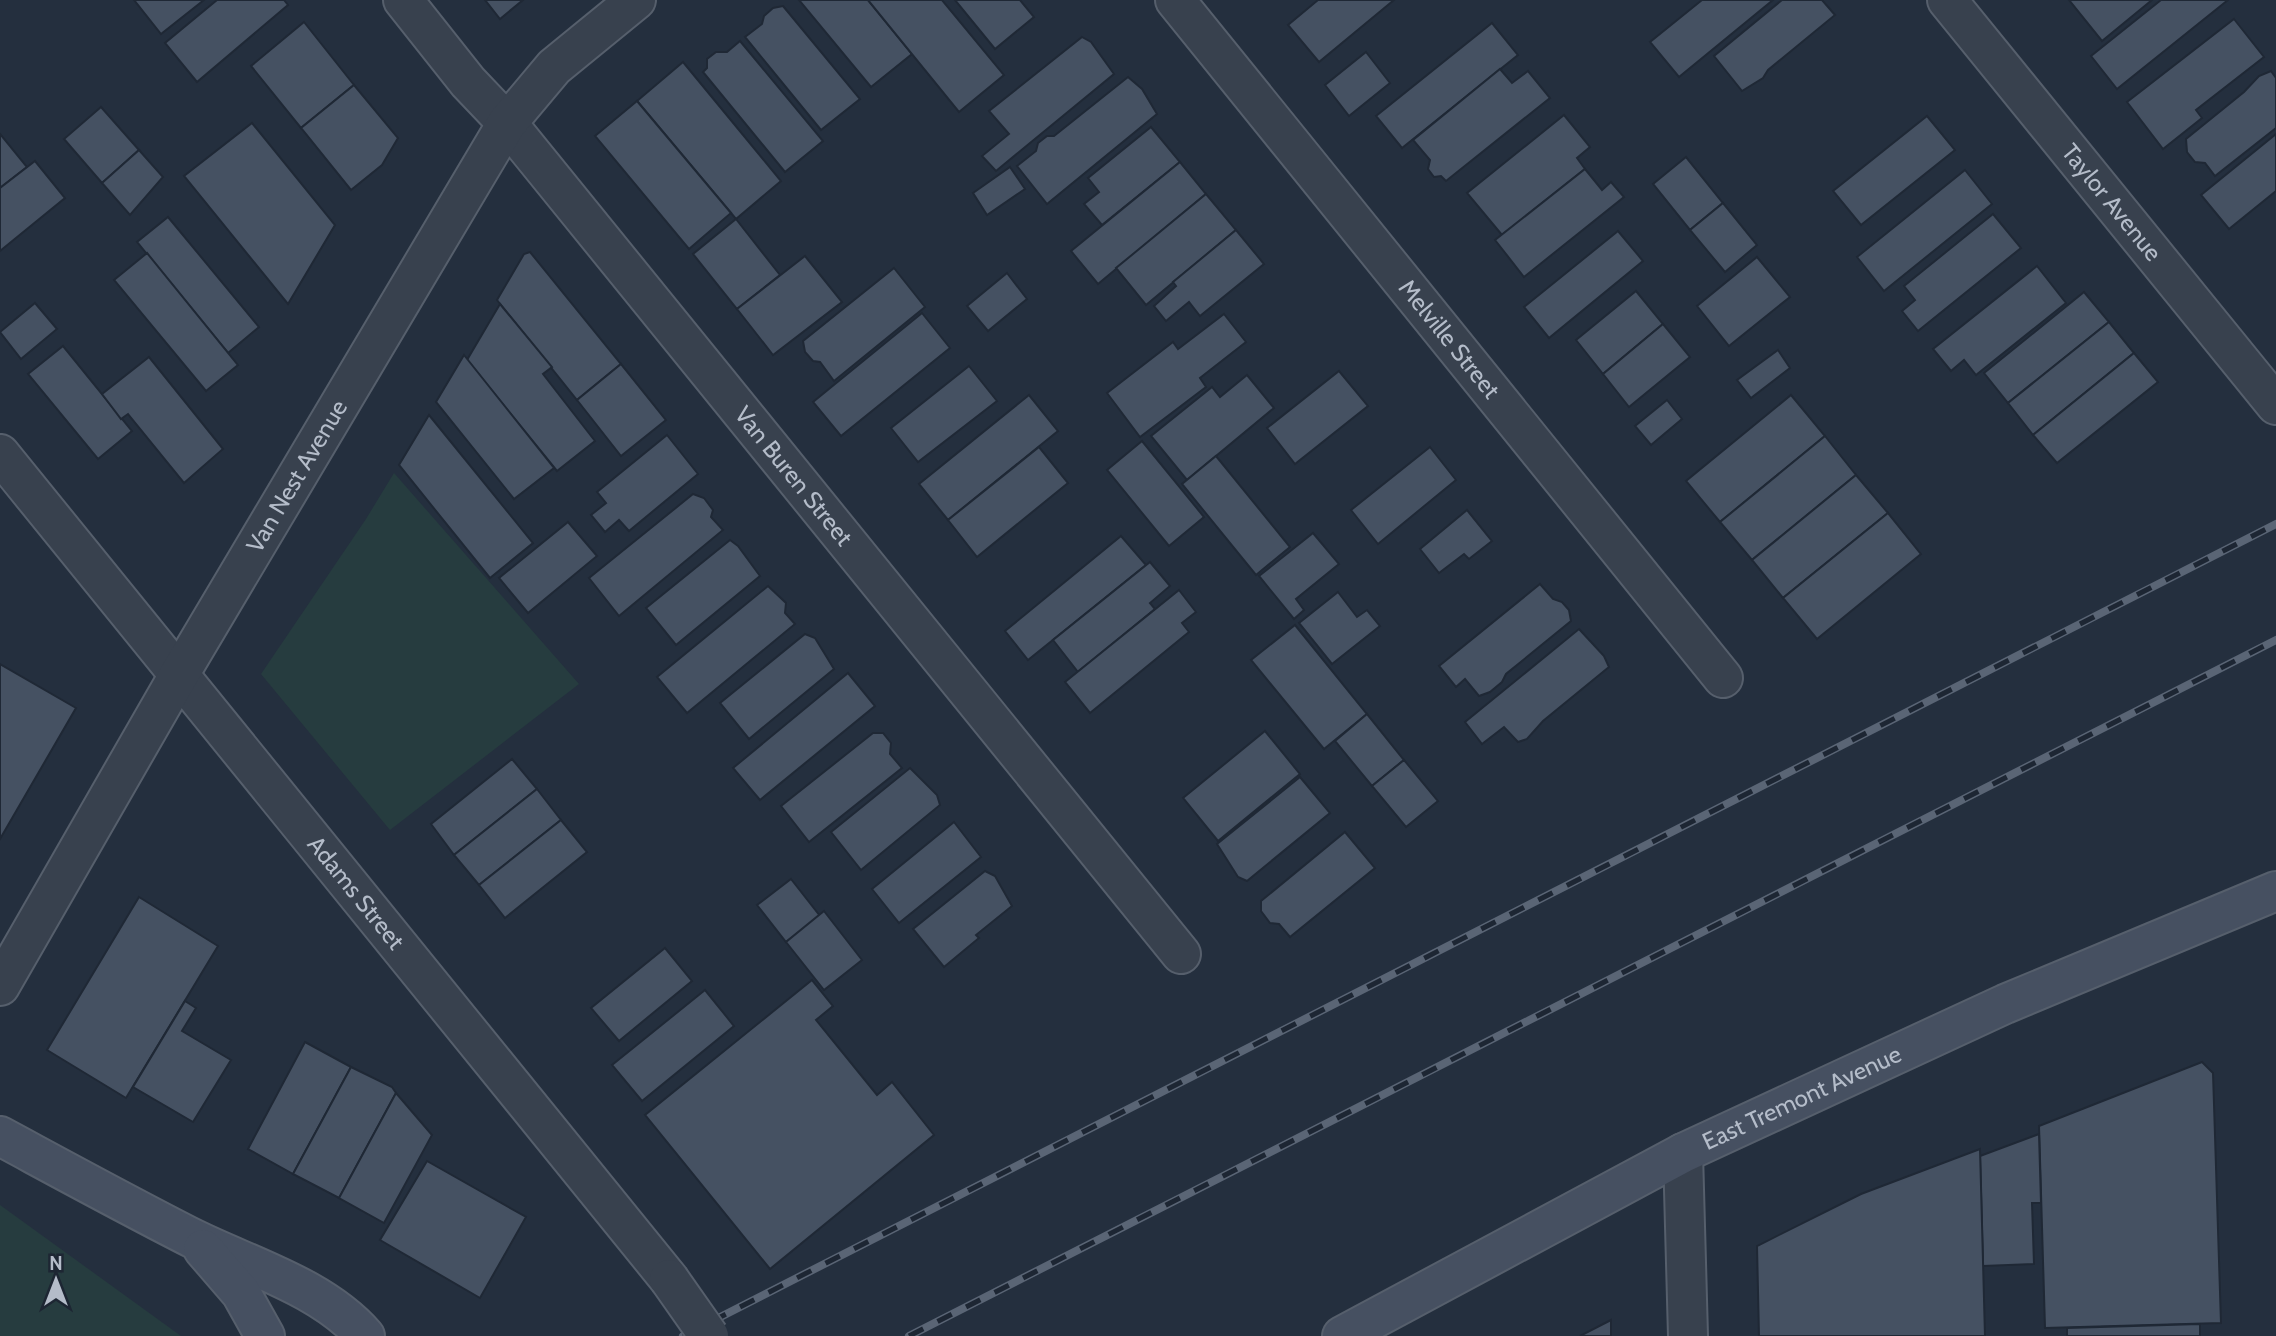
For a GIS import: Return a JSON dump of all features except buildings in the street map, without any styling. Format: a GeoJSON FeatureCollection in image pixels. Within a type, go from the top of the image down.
{"type":"FeatureCollection","features":[{"type":"Feature","properties":{"kind":"main road","name":"East Tremont Avenue"},"geometry":{"type":"LineString","coordinates":[[1342,1336],[1683,1153],[2005,1004],[2276,891]]}},
{"type":"Feature","properties":{"kind":"main road"},"geometry":{"type":"LineString","coordinates":[[0,1136],[195,1239],[314,1296],[351,1320],[365,1336]]}},
{"type":"Feature","properties":{"kind":"main road"},"geometry":{"type":"LineString","coordinates":[[195,1239],[241,1293],[265,1336]]}},
{"type":"Feature","properties":{"kind":"street","name":"Van Buren Street"},"geometry":{"type":"LineString","coordinates":[[403,0],[468,82],[507,123],[1181,954]]}},
{"type":"Feature","properties":{"kind":"street","name":"Van Nest Avenue"},"geometry":{"type":"LineString","coordinates":[[0,986],[180,673],[507,123],[554,67],[636,0]]}},
{"type":"Feature","properties":{"kind":"street","name":"Melville Street"},"geometry":{"type":"LineString","coordinates":[[1175,0],[1723,678]]}},
{"type":"Feature","properties":{"kind":"street","name":"Taylor Avenue"},"geometry":{"type":"LineString","coordinates":[[1947,0],[2276,405]]}},
{"type":"Feature","properties":{"kind":"street","name":"Adams Street"},"geometry":{"type":"LineString","coordinates":[[0,454],[669,1279],[709,1336]]}},
{"type":"Feature","properties":{"kind":"street"},"geometry":{"type":"LineString","coordinates":[[1683,1153],[1688,1336]]}},
{"type":"Feature","properties":{"kind":"green space"},"geometry":{"type":"Polygon","coordinates":[[[394,473],[579,684],[390,830],[261,674],[394,473]]]}},
{"type":"Feature","properties":{"kind":"green space"},"geometry":{"type":"Polygon","coordinates":[[[0,1205],[181,1336],[0,1336],[0,1205]]]}},
{"type":"Feature","properties":{"kind":"railway"},"geometry":{"type":"LineString","coordinates":[[683,1336],[2276,524]]}},
{"type":"Feature","properties":{"kind":"railway"},"geometry":{"type":"LineString","coordinates":[[909,1336],[2276,640]]}}]}
